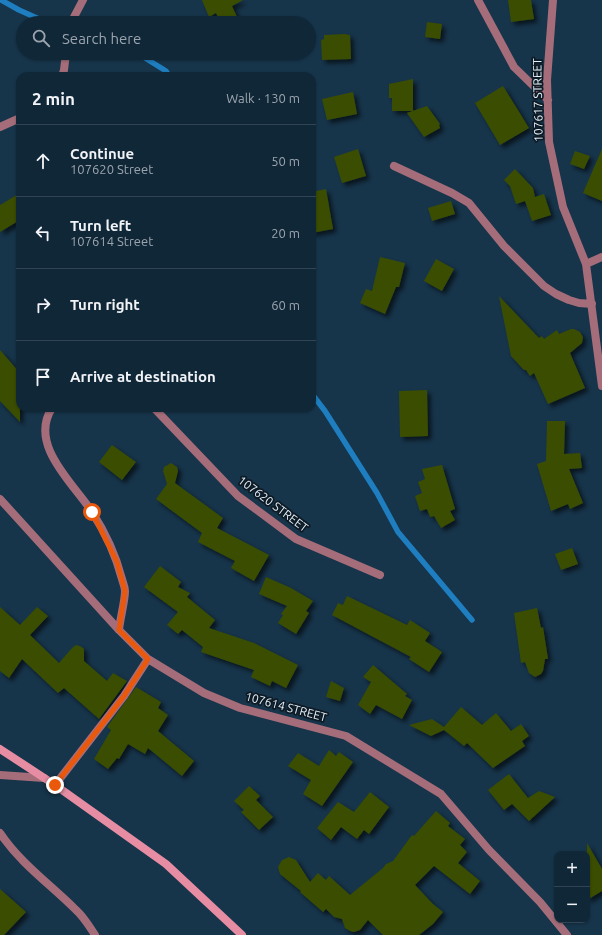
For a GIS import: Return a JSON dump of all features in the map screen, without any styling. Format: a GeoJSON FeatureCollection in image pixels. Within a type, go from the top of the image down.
{"type":"FeatureCollection","features":[{"type":"Feature","properties":{"kind":"main road"},"geometry":{"type":"LineString","coordinates":[[0,749],[55,785],[166,864],[242,935]]}},
{"type":"Feature","properties":{"kind":"street"},"geometry":{"type":"LineString","coordinates":[[75,16],[83,0]]}},
{"type":"Feature","properties":{"kind":"street"},"geometry":{"type":"LineString","coordinates":[[478,0],[514,67],[548,100]]}},
{"type":"Feature","properties":{"kind":"street","name":"107617 STREET"},"geometry":{"type":"LineString","coordinates":[[553,0],[547,80],[549,142],[563,207],[586,264],[602,386]]}},
{"type":"Feature","properties":{"kind":"street"},"geometry":{"type":"LineString","coordinates":[[63,72],[65,60]]}},
{"type":"Feature","properties":{"kind":"street"},"geometry":{"type":"LineString","coordinates":[[0,127],[16,120]]}},
{"type":"Feature","properties":{"kind":"street"},"geometry":{"type":"LineString","coordinates":[[394,166],[452,193],[468,203],[504,246],[544,286],[569,300],[579,303],[592,304]]}},
{"type":"Feature","properties":{"kind":"street"},"geometry":{"type":"LineString","coordinates":[[586,264],[602,257]]}},
{"type":"Feature","properties":{"kind":"street"},"geometry":{"type":"LineString","coordinates":[[50,412],[45,426],[49,450],[62,472],[92,512],[117,562],[125,591],[119,630]]}},
{"type":"Feature","properties":{"kind":"street","name":"107620 STREET"},"geometry":{"type":"LineString","coordinates":[[158,412],[238,496],[296,539],[380,575]]}},
{"type":"Feature","properties":{"kind":"street","name":"107614 STREET"},"geometry":{"type":"LineString","coordinates":[[0,499],[119,630],[148,659],[204,692],[240,708],[346,736],[441,794],[490,850],[540,902],[567,935]]}},
{"type":"Feature","properties":{"kind":"street"},"geometry":{"type":"LineString","coordinates":[[55,785],[124,696],[148,659]]}},
{"type":"Feature","properties":{"kind":"street"},"geometry":{"type":"LineString","coordinates":[[0,775],[44,778]]}},
{"type":"Feature","properties":{"kind":"street"},"geometry":{"type":"LineString","coordinates":[[0,833],[10,847],[25,863],[77,910],[95,935]]}},
{"type":"Feature","properties":{"kind":"building"},"geometry":{"type":"Polygon","coordinates":[[[202,0],[243,0],[232,6],[237,16],[218,16],[216,13],[209,16],[202,0]]]}},
{"type":"Feature","properties":{"kind":"building"},"geometry":{"type":"Polygon","coordinates":[[[508,0],[531,0],[534,19],[511,22],[508,0]]]}},
{"type":"Feature","properties":{"kind":"building"},"geometry":{"type":"Polygon","coordinates":[[[427,22],[442,24],[440,39],[425,37],[427,22]]]}},
{"type":"Feature","properties":{"kind":"building"},"geometry":{"type":"Polygon","coordinates":[[[324,35],[350,35],[351,59],[322,60],[321,40],[324,39],[324,35]]]}},
{"type":"Feature","properties":{"kind":"building"},"geometry":{"type":"Polygon","coordinates":[[[413,79],[413,111],[392,111],[392,98],[389,98],[389,84],[413,79]]]}},
{"type":"Feature","properties":{"kind":"building"},"geometry":{"type":"Polygon","coordinates":[[[503,86],[529,128],[500,145],[475,103],[503,86]]]}},
{"type":"Feature","properties":{"kind":"building"},"geometry":{"type":"Polygon","coordinates":[[[353,92],[357,114],[327,120],[322,99],[353,92]]]}},
{"type":"Feature","properties":{"kind":"building"},"geometry":{"type":"Polygon","coordinates":[[[427,106],[440,124],[440,128],[424,137],[407,113],[427,106]]]}},
{"type":"Feature","properties":{"kind":"building"},"geometry":{"type":"Polygon","coordinates":[[[358,149],[366,176],[342,183],[334,157],[358,149]]]}},
{"type":"Feature","properties":{"kind":"building"},"geometry":{"type":"Polygon","coordinates":[[[602,149],[602,201],[583,193],[602,149]]]}},
{"type":"Feature","properties":{"kind":"building"},"geometry":{"type":"Polygon","coordinates":[[[575,151],[590,156],[584,169],[570,164],[575,151]]]}},
{"type":"Feature","properties":{"kind":"building"},"geometry":{"type":"Polygon","coordinates":[[[515,169],[533,188],[535,197],[544,194],[551,215],[532,221],[525,201],[516,204],[510,186],[504,180],[515,169]]]}},
{"type":"Feature","properties":{"kind":"building"},"geometry":{"type":"Polygon","coordinates":[[[326,189],[333,229],[316,232],[316,191],[326,189]]]}},
{"type":"Feature","properties":{"kind":"building"},"geometry":{"type":"Polygon","coordinates":[[[16,195],[16,222],[0,232],[0,205],[16,195]]]}},
{"type":"Feature","properties":{"kind":"building"},"geometry":{"type":"Polygon","coordinates":[[[451,201],[455,214],[432,221],[428,208],[451,201]]]}},
{"type":"Feature","properties":{"kind":"building"},"geometry":{"type":"Polygon","coordinates":[[[380,257],[405,263],[399,287],[396,287],[385,314],[360,303],[366,289],[372,291],[380,257]]]}},
{"type":"Feature","properties":{"kind":"building"},"geometry":{"type":"Polygon","coordinates":[[[436,259],[454,269],[442,291],[424,281],[436,259]]]}},
{"type":"Feature","properties":{"kind":"building"},"geometry":{"type":"Polygon","coordinates":[[[499,296],[539,338],[542,336],[544,339],[557,330],[559,334],[571,329],[580,332],[583,337],[582,343],[570,353],[585,388],[548,404],[534,373],[530,376],[526,370],[524,370],[511,356],[499,296]]]}},
{"type":"Feature","properties":{"kind":"building"},"geometry":{"type":"Polygon","coordinates":[[[0,350],[16,368],[16,412],[20,412],[20,422],[0,401],[0,350]]]}},
{"type":"Feature","properties":{"kind":"building"},"geometry":{"type":"Polygon","coordinates":[[[427,390],[428,436],[400,437],[399,391],[427,390]]]}},
{"type":"Feature","properties":{"kind":"building"},"geometry":{"type":"Polygon","coordinates":[[[547,421],[565,421],[564,454],[580,453],[582,468],[569,469],[583,503],[570,509],[568,504],[551,511],[537,464],[546,461],[547,421]]]}},
{"type":"Feature","properties":{"kind":"building"},"geometry":{"type":"Polygon","coordinates":[[[112,445],[136,462],[122,480],[99,462],[112,445]]]}},
{"type":"Feature","properties":{"kind":"building"},"geometry":{"type":"Polygon","coordinates":[[[171,463],[177,467],[178,471],[175,483],[223,518],[217,528],[269,555],[254,581],[231,568],[235,561],[198,542],[202,533],[156,499],[167,484],[163,471],[164,467],[171,463]]]}},
{"type":"Feature","properties":{"kind":"building"},"geometry":{"type":"Polygon","coordinates":[[[442,465],[455,509],[450,511],[455,520],[441,528],[434,516],[430,517],[427,509],[420,511],[415,496],[422,493],[418,482],[425,479],[422,469],[442,465]]]}},
{"type":"Feature","properties":{"kind":"building"},"geometry":{"type":"Polygon","coordinates":[[[572,548],[578,564],[561,570],[555,554],[572,548]]]}},
{"type":"Feature","properties":{"kind":"building"},"geometry":{"type":"Polygon","coordinates":[[[160,566],[181,582],[178,587],[190,593],[187,597],[215,620],[209,628],[254,643],[298,665],[286,688],[272,681],[270,686],[251,677],[254,670],[201,652],[203,647],[182,630],[178,634],[167,625],[178,612],[144,587],[160,566]]]}},
{"type":"Feature","properties":{"kind":"building"},"geometry":{"type":"Polygon","coordinates":[[[266,577],[291,588],[313,601],[306,611],[309,613],[296,634],[278,623],[283,615],[281,614],[287,606],[259,594],[266,577]]]}},
{"type":"Feature","properties":{"kind":"building"},"geometry":{"type":"Polygon","coordinates":[[[347,596],[407,625],[410,620],[430,633],[425,641],[442,652],[429,672],[409,659],[411,657],[332,615],[338,603],[343,605],[347,596]]]}},
{"type":"Feature","properties":{"kind":"building"},"geometry":{"type":"Polygon","coordinates":[[[0,607],[20,625],[37,607],[48,616],[30,635],[59,663],[72,648],[76,645],[80,646],[84,649],[84,661],[107,681],[113,673],[127,681],[99,719],[64,688],[58,693],[22,659],[9,678],[0,671],[0,607]]]}},
{"type":"Feature","properties":{"kind":"building"},"geometry":{"type":"Polygon","coordinates":[[[537,608],[541,628],[543,627],[548,659],[545,659],[541,674],[535,677],[529,673],[525,662],[521,663],[514,613],[537,608]]]}},
{"type":"Feature","properties":{"kind":"building"},"geometry":{"type":"Polygon","coordinates":[[[373,665],[407,694],[405,696],[412,700],[402,719],[376,705],[370,714],[358,705],[371,682],[363,677],[373,665]]]}},
{"type":"Feature","properties":{"kind":"building"},"geometry":{"type":"Polygon","coordinates":[[[331,681],[344,688],[340,701],[326,697],[331,681]]]}},
{"type":"Feature","properties":{"kind":"building"},"geometry":{"type":"Polygon","coordinates":[[[136,687],[161,702],[158,708],[168,715],[158,731],[194,761],[182,776],[148,748],[145,754],[128,744],[119,759],[117,758],[108,769],[94,759],[111,730],[107,727],[136,687]]]}},
{"type":"Feature","properties":{"kind":"building"},"geometry":{"type":"Polygon","coordinates":[[[461,707],[482,725],[496,713],[511,731],[521,724],[529,736],[522,741],[525,746],[493,768],[467,743],[464,746],[444,730],[431,736],[409,725],[432,719],[444,727],[461,707]]]}},
{"type":"Feature","properties":{"kind":"building"},"geometry":{"type":"Polygon","coordinates":[[[329,750],[336,756],[339,752],[353,762],[322,806],[303,794],[311,780],[288,766],[298,753],[319,766],[329,750]]]}},
{"type":"Feature","properties":{"kind":"building"},"geometry":{"type":"Polygon","coordinates":[[[509,774],[528,798],[539,791],[555,797],[529,821],[512,804],[504,810],[488,790],[509,774]]]}},
{"type":"Feature","properties":{"kind":"building"},"geometry":{"type":"Polygon","coordinates":[[[249,786],[260,796],[256,800],[273,817],[259,830],[241,812],[244,810],[234,801],[249,786]]]}},
{"type":"Feature","properties":{"kind":"building"},"geometry":{"type":"Polygon","coordinates":[[[370,792],[389,807],[369,834],[364,830],[357,839],[341,827],[331,840],[317,828],[338,802],[354,812],[370,792]]]}},
{"type":"Feature","properties":{"kind":"building"},"geometry":{"type":"Polygon","coordinates":[[[436,811],[450,823],[448,826],[465,839],[460,845],[467,852],[458,863],[480,881],[470,894],[434,866],[415,885],[443,912],[433,924],[419,935],[383,935],[368,920],[360,930],[354,932],[350,931],[345,928],[342,919],[334,917],[326,909],[323,912],[280,874],[278,867],[282,860],[289,857],[296,860],[310,882],[318,873],[326,880],[329,876],[350,895],[386,864],[393,861],[412,835],[414,836],[436,811]]]}},
{"type":"Feature","properties":{"kind":"building"},"geometry":{"type":"Polygon","coordinates":[[[587,843],[602,869],[602,891],[590,898],[590,851],[587,851],[587,843]]]}},
{"type":"Feature","properties":{"kind":"building"},"geometry":{"type":"Polygon","coordinates":[[[0,889],[26,912],[4,935],[0,935],[0,889]]]}},
{"type":"Feature","properties":{"kind":"waterway"},"geometry":{"type":"LineString","coordinates":[[1,0],[32,16]]}},
{"type":"Feature","properties":{"kind":"waterway"},"geometry":{"type":"LineString","coordinates":[[148,60],[167,72]]}},
{"type":"Feature","properties":{"kind":"waterway"},"geometry":{"type":"LineString","coordinates":[[316,399],[377,493],[398,532],[472,620]]}},
{"type":"Feature","properties":{"kind":"route"},"geometry":{"type":"LineString","coordinates":[[55,785],[124,696],[148,659],[119,630],[125,591],[117,562],[92,512]]}}]}
